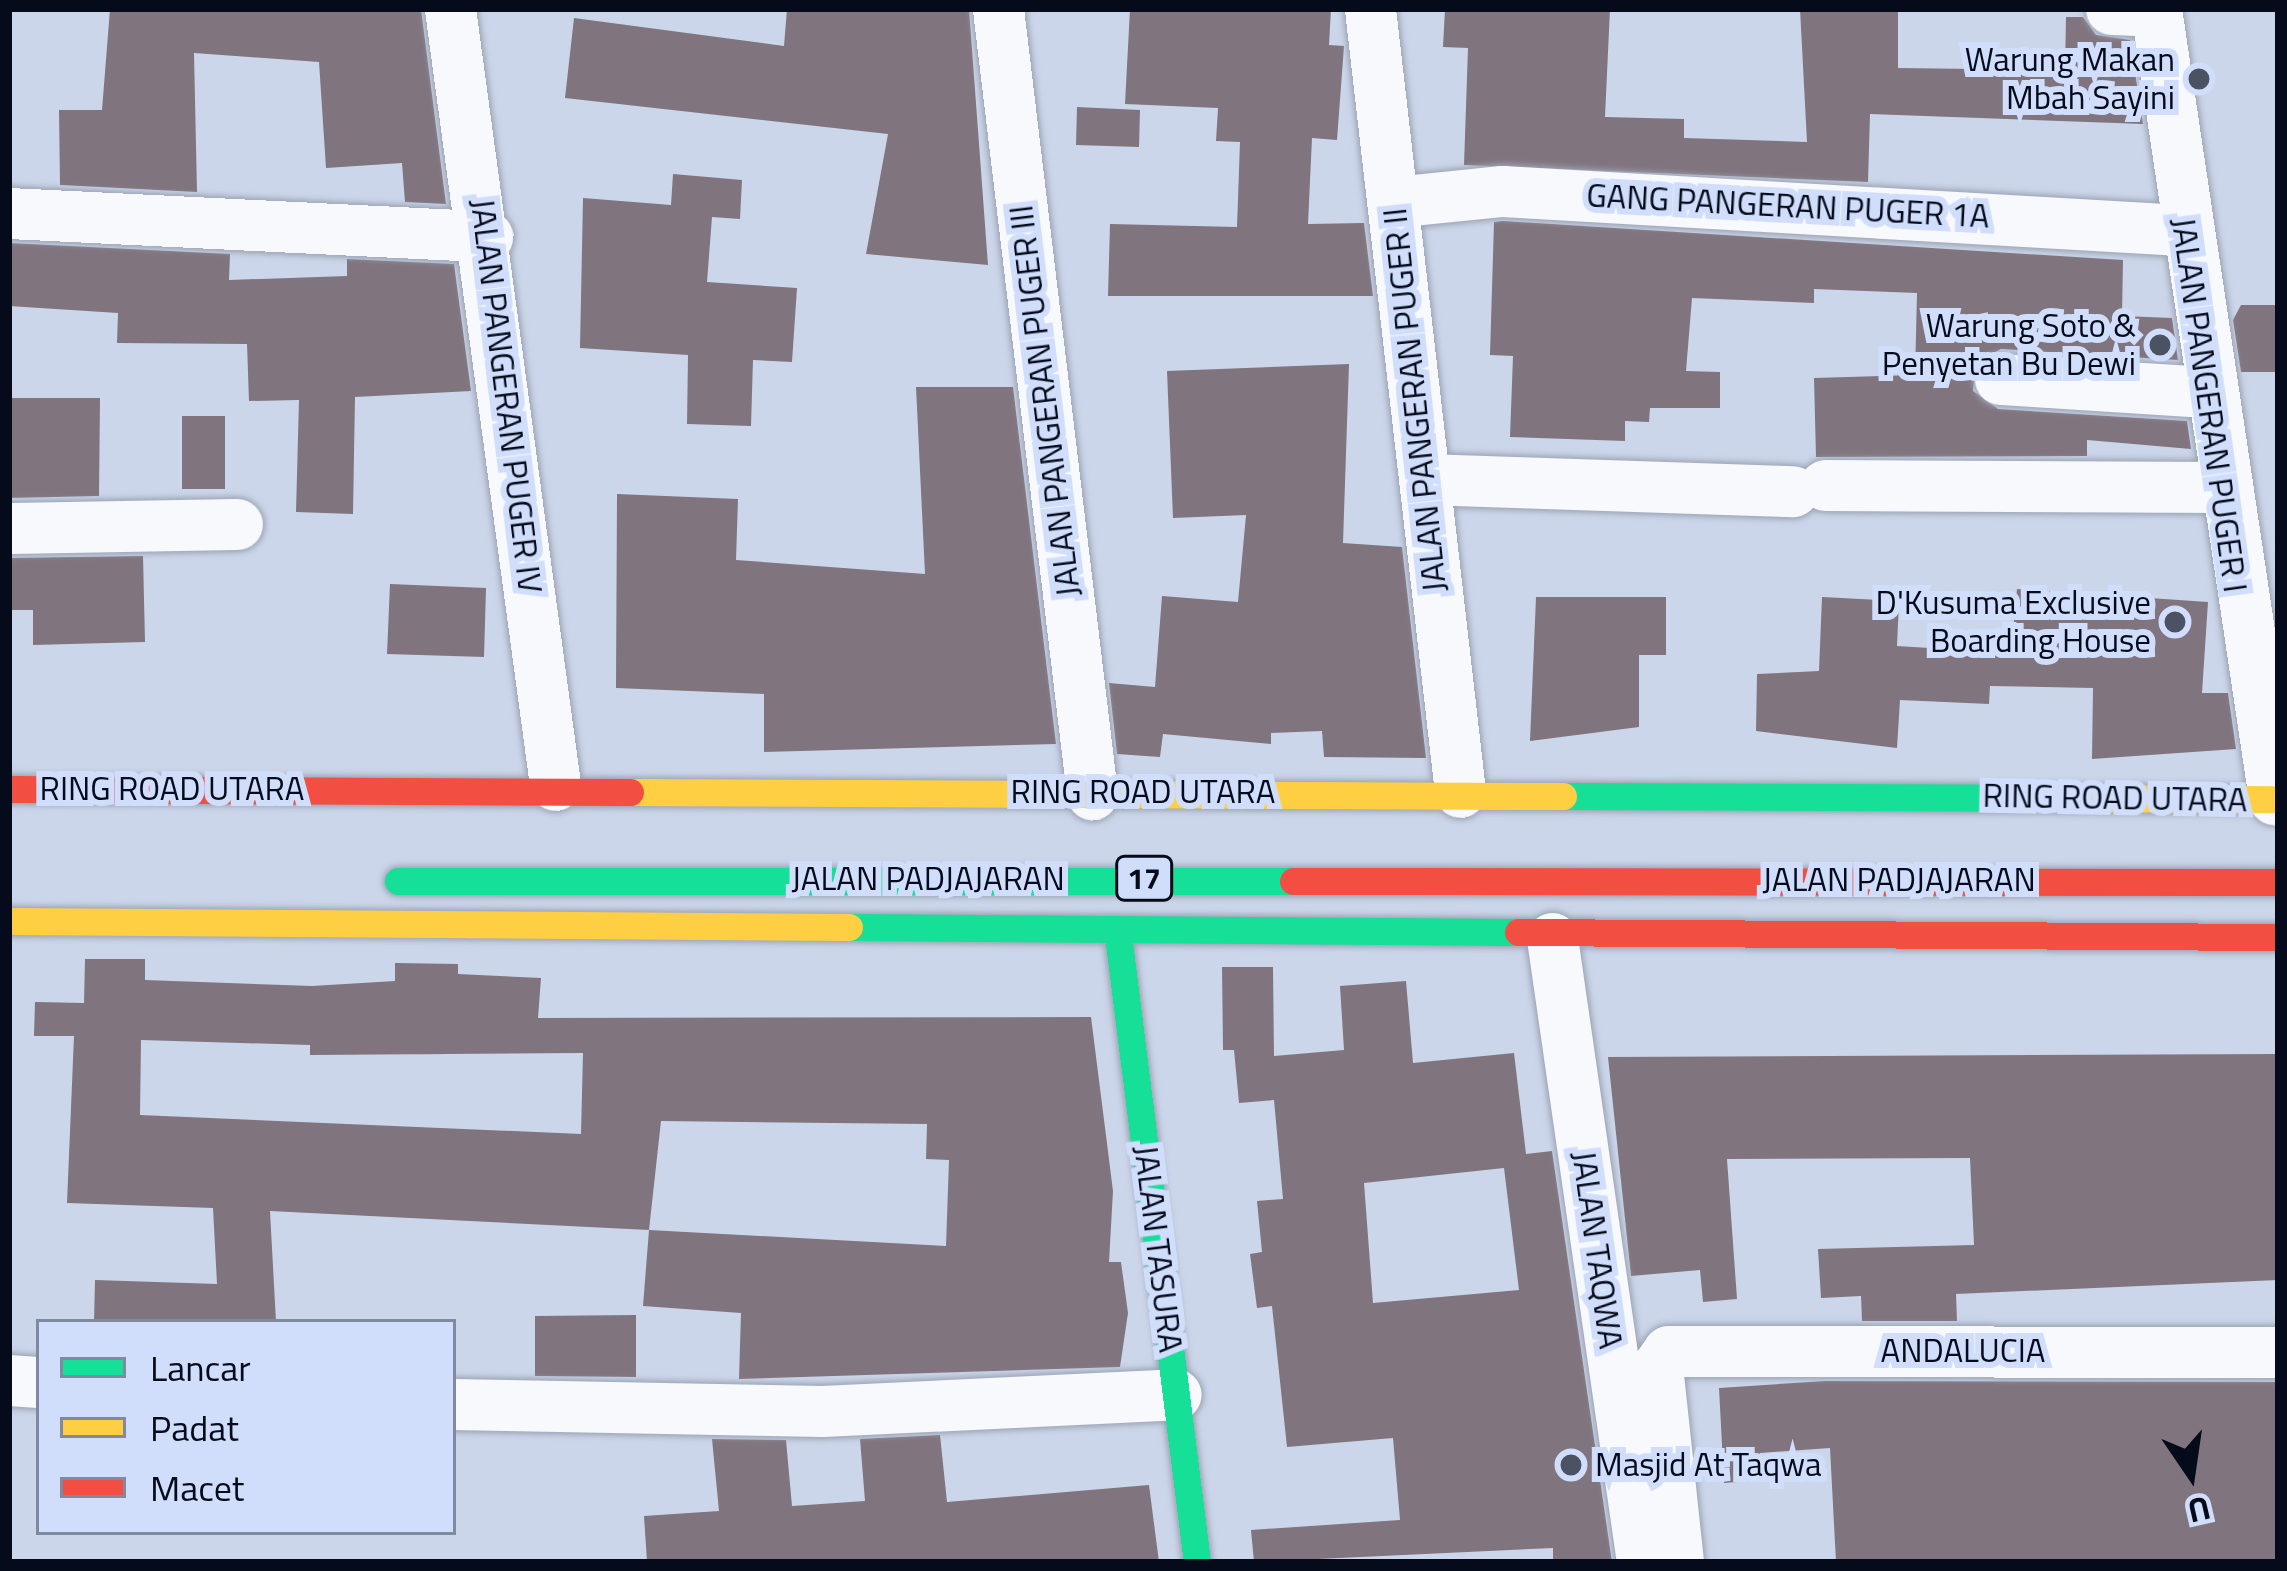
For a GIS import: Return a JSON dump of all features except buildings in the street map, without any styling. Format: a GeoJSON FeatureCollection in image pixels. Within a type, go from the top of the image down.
{"type":"FeatureCollection","features":[{"type":"Feature","properties":{"kind":"main road","name":"RING ROAD UTARA"},"geometry":{"type":"LineString","coordinates":[[9,789],[240,791],[555,784],[1092,794],[1460,792],[2277,809]]}},
{"type":"Feature","properties":{"kind":"main road"},"geometry":{"type":"LineString","coordinates":[[237,830],[240,791]]}},
{"type":"Feature","properties":{"kind":"main road","name":"JALAN PADJAJARAN"},"geometry":{"type":"LineString","coordinates":[[1685,830],[2277,809]]}},
{"type":"Feature","properties":{"kind":"main road","name":"JALAN PADJAJARAN"},"geometry":{"type":"LineString","coordinates":[[367,881],[1322,877],[2278,882]]}},
{"type":"Feature","properties":{"kind":"main road"},"geometry":{"type":"LineString","coordinates":[[1322,877],[1325,936]]}},
{"type":"Feature","properties":{"kind":"main road"},"geometry":{"type":"LineString","coordinates":[[9,921],[1118,935],[2278,937]]}},
{"type":"Feature","properties":{"kind":"main road","name":"JALAN TASURA"},"geometry":{"type":"LineString","coordinates":[[1118,935],[1197,1562]]}},
{"type":"Feature","properties":{"kind":"street","name":"JALAN PANGERAN PUGER IV"},"geometry":{"type":"LineString","coordinates":[[450,9],[487,236],[555,784]]}},
{"type":"Feature","properties":{"kind":"street","name":"JALAN PANGERAN PUGER III"},"geometry":{"type":"LineString","coordinates":[[998,9],[1092,794]]}},
{"type":"Feature","properties":{"kind":"street","name":"JALAN PANGERAN PUGER II"},"geometry":{"type":"LineString","coordinates":[[1370,9],[1460,792]]}},
{"type":"Feature","properties":{"kind":"street"},"geometry":{"type":"LineString","coordinates":[[2110,9],[2156,10]]}},
{"type":"Feature","properties":{"kind":"street","name":"JALAN PANGERAN PUGER I"},"geometry":{"type":"LineString","coordinates":[[2156,10],[2219,487],[2277,809]]}},
{"type":"Feature","properties":{"kind":"street","name":"GANG PANGERAN PUGER 1A"},"geometry":{"type":"LineString","coordinates":[[1393,202],[1502,191],[2182,230]]}},
{"type":"Feature","properties":{"kind":"street"},"geometry":{"type":"LineString","coordinates":[[9,213],[487,236]]}},
{"type":"Feature","properties":{"kind":"street"},"geometry":{"type":"LineString","coordinates":[[2000,379],[2205,392]]}},
{"type":"Feature","properties":{"kind":"street"},"geometry":{"type":"LineString","coordinates":[[1424,479],[1809,488],[2219,487]]}},
{"type":"Feature","properties":{"kind":"street"},"geometry":{"type":"LineString","coordinates":[[9,528],[237,524]]}},
{"type":"Feature","properties":{"kind":"street","name":"JALAN TAQWA"},"geometry":{"type":"LineString","coordinates":[[1552,938],[1642,1562]]}},
{"type":"Feature","properties":{"kind":"street","name":"ANDALUCIA"},"geometry":{"type":"LineString","coordinates":[[1678,1562],[1657,1366],[1668,1351],[2278,1352]]}},
{"type":"Feature","properties":{"kind":"street"},"geometry":{"type":"LineString","coordinates":[[456,1404],[822,1411],[1176,1394]]}},
{"type":"Feature","properties":{"kind":"traffic: fast"},"geometry":{"type":"LineString","coordinates":[[1563,796],[2062,798]]}},
{"type":"Feature","properties":{"kind":"traffic: fast"},"geometry":{"type":"LineString","coordinates":[[398,881],[1293,881]]}},
{"type":"Feature","properties":{"kind":"traffic: fast"},"geometry":{"type":"LineString","coordinates":[[849,927],[1518,932]]}},
{"type":"Feature","properties":{"kind":"traffic: fast"},"geometry":{"type":"LineString","coordinates":[[1118,935],[1197,1562]]}},
{"type":"Feature","properties":{"kind":"traffic: slow"},"geometry":{"type":"LineString","coordinates":[[630,792],[1563,796]]}},
{"type":"Feature","properties":{"kind":"traffic: slow"},"geometry":{"type":"LineString","coordinates":[[2062,798],[2278,799]]}},
{"type":"Feature","properties":{"kind":"traffic: slow"},"geometry":{"type":"LineString","coordinates":[[9,921],[849,927]]}},
{"type":"Feature","properties":{"kind":"traffic: jam"},"geometry":{"type":"LineString","coordinates":[[9,789],[630,792]]}},
{"type":"Feature","properties":{"kind":"traffic: jam"},"geometry":{"type":"LineString","coordinates":[[1293,881],[2278,882]]}},
{"type":"Feature","properties":{"kind":"traffic: jam"},"geometry":{"type":"LineString","coordinates":[[1518,932],[2278,937]]}},
{"type":"Feature","properties":{"kind":"place","name":"Warung Makan Mbah Sayini"},"geometry":{"type":"Point","coordinates":[2199,79]}},
{"type":"Feature","properties":{"kind":"place","name":"Warung Soto & Penyetan Bu Dewi"},"geometry":{"type":"Point","coordinates":[2160,345]}},
{"type":"Feature","properties":{"kind":"place","name":"D'Kusuma Exclusive Boarding House"},"geometry":{"type":"Point","coordinates":[2175,622]}},
{"type":"Feature","properties":{"kind":"place","name":"Masjid At Taqwa"},"geometry":{"type":"Point","coordinates":[1571,1465]}}]}
